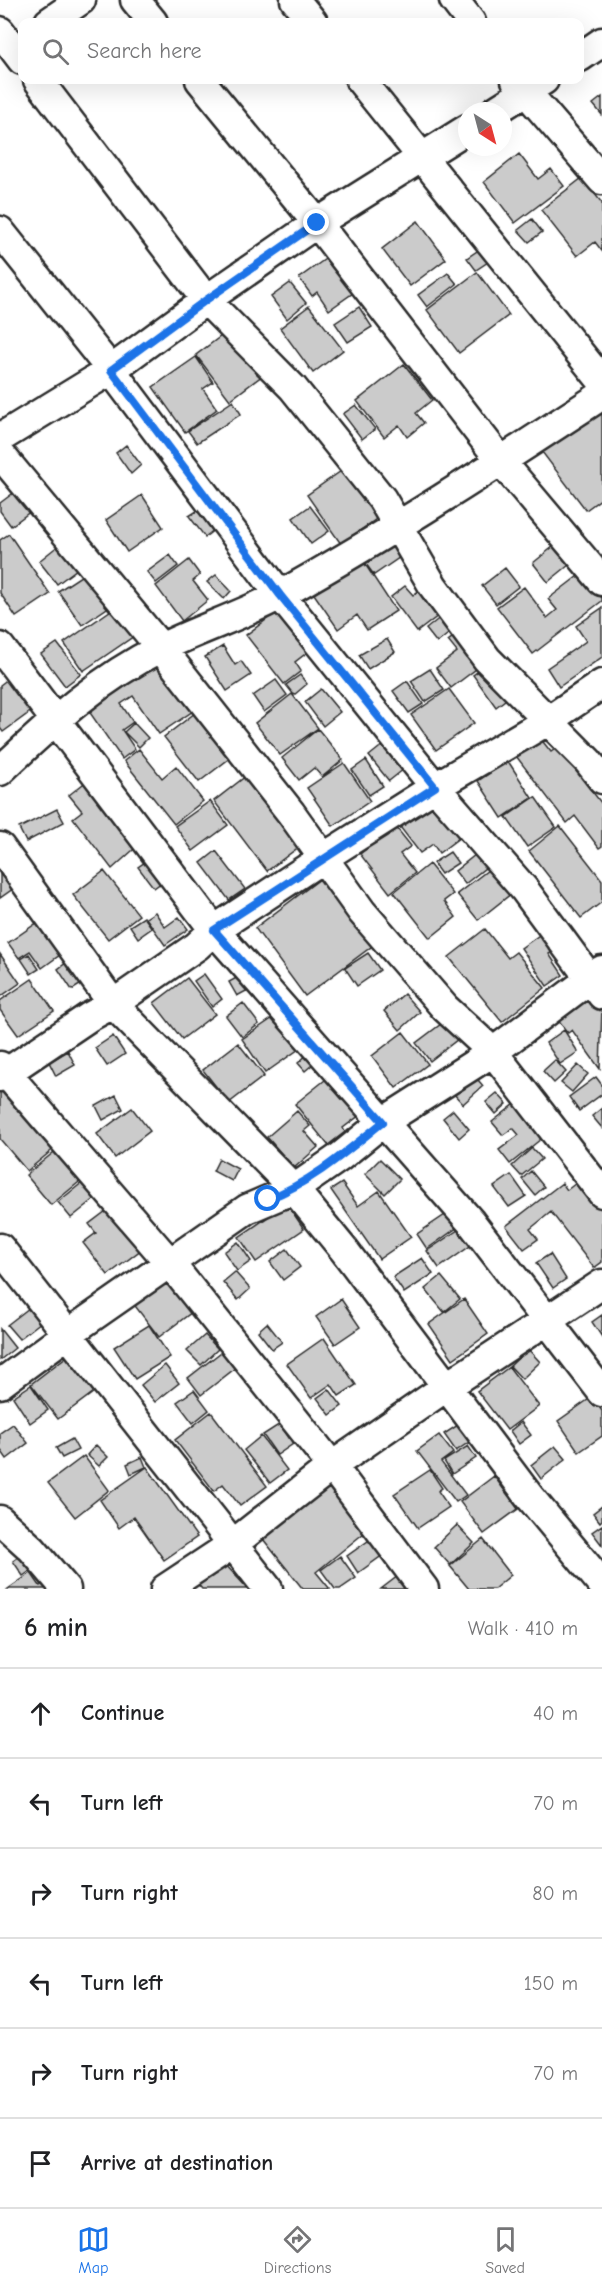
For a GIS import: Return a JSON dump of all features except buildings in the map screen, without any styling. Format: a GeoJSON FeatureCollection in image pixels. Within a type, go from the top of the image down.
{"type":"FeatureCollection","features":[{"type":"Feature","properties":{"kind":"street"},"geometry":{"type":"LineString","coordinates":[[55,18],[81,0]]}},
{"type":"Feature","properties":{"kind":"street"},"geometry":{"type":"LineString","coordinates":[[135,0],[150,18]]}},
{"type":"Feature","properties":{"kind":"street"},"geometry":{"type":"LineString","coordinates":[[295,0],[310,18]]}},
{"type":"Feature","properties":{"kind":"street"},"geometry":{"type":"LineString","coordinates":[[454,0],[468,18]]}},
{"type":"Feature","properties":{"kind":"street"},"geometry":{"type":"LineString","coordinates":[[584,54],[602,42]]}},
{"type":"Feature","properties":{"kind":"street"},"geometry":{"type":"LineString","coordinates":[[41,84],[206,300],[293,388],[382,499],[433,586],[487,659],[588,761],[602,780]]}},
{"type":"Feature","properties":{"kind":"street"},"geometry":{"type":"LineString","coordinates":[[203,84],[317,223],[501,461],[602,581]]}},
{"type":"Feature","properties":{"kind":"street"},"geometry":{"type":"LineString","coordinates":[[363,84],[602,381]]}},
{"type":"Feature","properties":{"kind":"street"},"geometry":{"type":"LineString","coordinates":[[506,102],[528,84],[602,180]]}},
{"type":"Feature","properties":{"kind":"street"},"geometry":{"type":"LineString","coordinates":[[0,438],[111,370],[317,223],[458,135]]}},
{"type":"Feature","properties":{"kind":"street"},"geometry":{"type":"LineString","coordinates":[[0,231],[111,370],[280,595],[435,787],[524,889],[598,981],[383,1122],[340,1157],[294,1189],[247,1209],[169,1262],[0,1384]]}},
{"type":"Feature","properties":{"kind":"street"},"geometry":{"type":"LineString","coordinates":[[0,771],[54,719],[104,680],[161,648],[280,595],[501,461],[602,395]]}},
{"type":"Feature","properties":{"kind":"street"},"geometry":{"type":"LineString","coordinates":[[0,454],[161,648],[291,813],[362,912],[437,1000],[493,1052],[602,1193]]}},
{"type":"Feature","properties":{"kind":"street"},"geometry":{"type":"LineString","coordinates":[[0,646],[214,930],[471,1222],[602,1392]]}},
{"type":"Feature","properties":{"kind":"street"},"geometry":{"type":"LineString","coordinates":[[424,1589],[332,1466],[169,1262],[2,1072],[113,1004],[197,946],[214,930],[323,858],[435,787],[549,720],[602,684]]}},
{"type":"Feature","properties":{"kind":"street"},"geometry":{"type":"LineString","coordinates":[[0,847],[113,1004],[294,1189],[344,1250],[530,1496],[602,1584]]}},
{"type":"Feature","properties":{"kind":"street"},"geometry":{"type":"LineString","coordinates":[[0,1248],[268,1589]]}},
{"type":"Feature","properties":{"kind":"street"},"geometry":{"type":"LineString","coordinates":[[165,1589],[233,1544],[332,1466],[602,1284]]}},
{"type":"Feature","properties":{"kind":"street"},"geometry":{"type":"LineString","coordinates":[[0,1520],[32,1549],[66,1589]]}},
{"type":"Feature","properties":{"kind":"route"},"geometry":{"type":"LineString","coordinates":[[268,1199],[294,1189],[340,1157],[383,1122],[214,930],[435,787],[280,595],[111,370],[317,223]]}}]}
